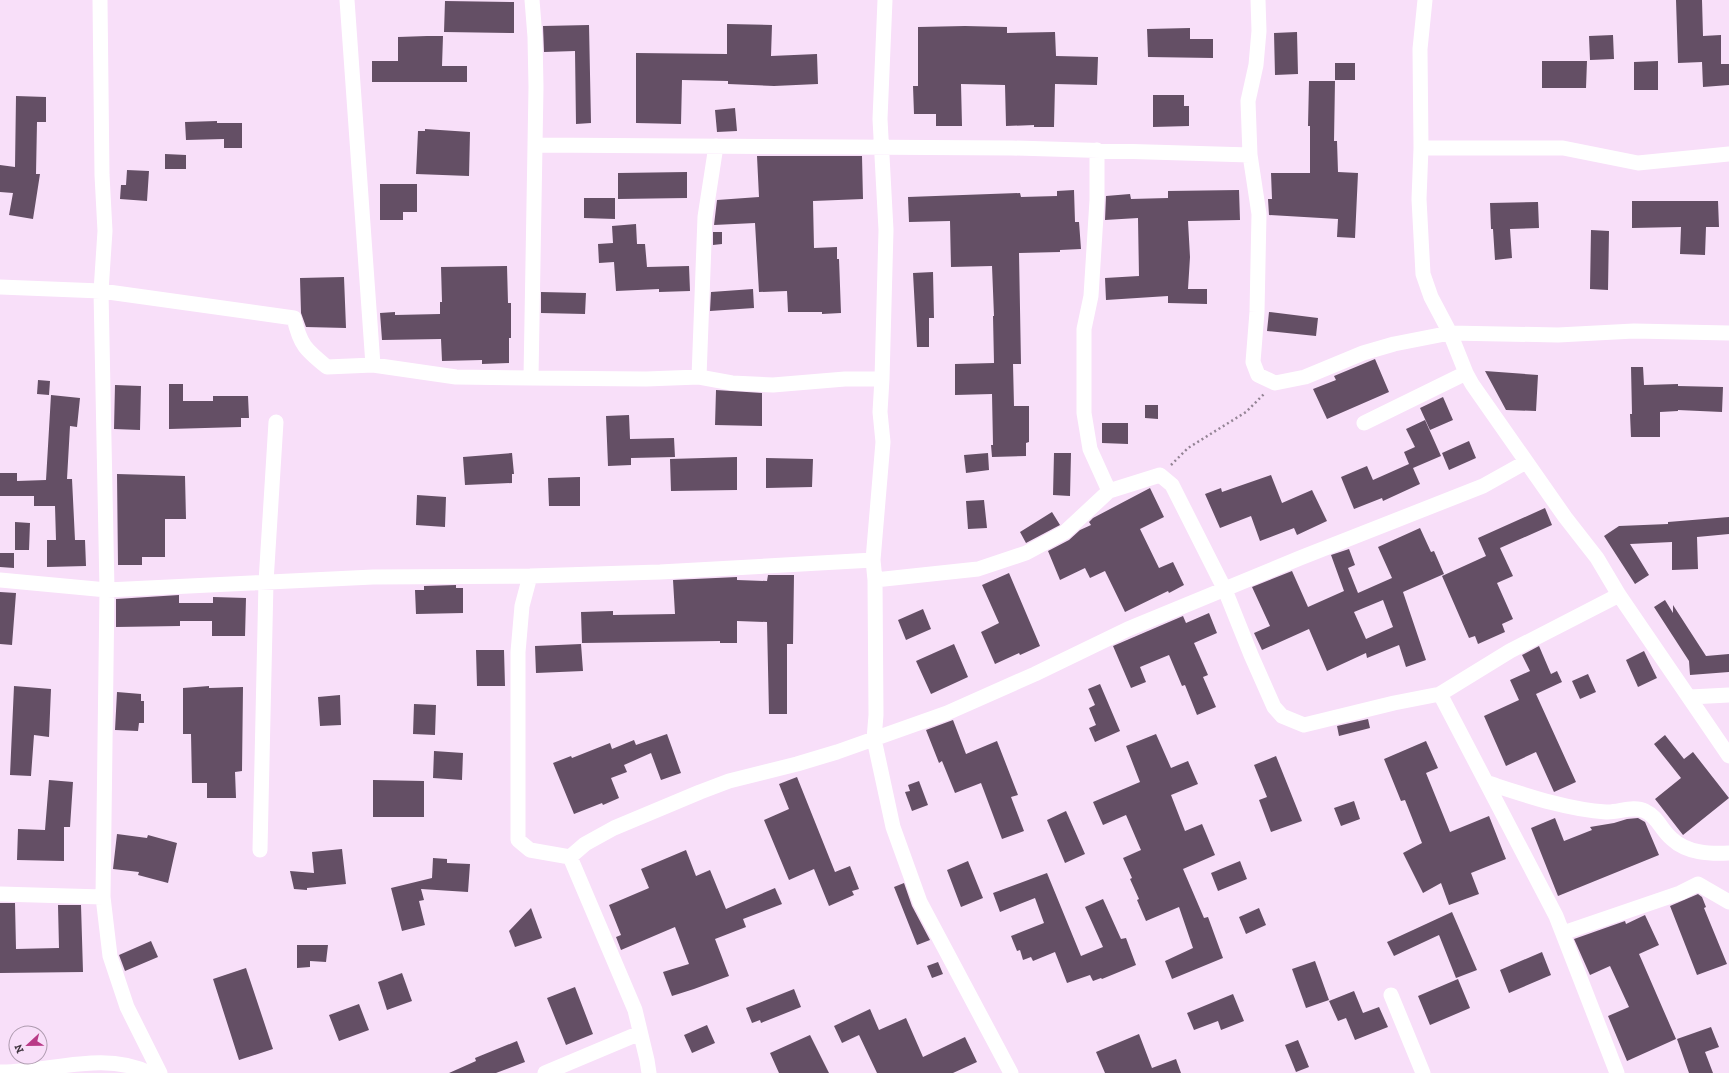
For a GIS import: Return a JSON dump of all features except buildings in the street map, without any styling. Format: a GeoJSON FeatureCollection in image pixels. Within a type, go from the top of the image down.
{"type":"FeatureCollection","features":[{"type":"Feature","properties":{"kind":"street"},"geometry":{"type":"LineString","coordinates":[[100,0],[102,175],[105,231],[101,290],[107,590],[103,897],[110,956],[127,1007],[160,1073]]}},
{"type":"Feature","properties":{"kind":"street"},"geometry":{"type":"LineString","coordinates":[[347,0],[373,365]]}},
{"type":"Feature","properties":{"kind":"street"},"geometry":{"type":"LineString","coordinates":[[531,378],[536,58],[532,0]]}},
{"type":"Feature","properties":{"kind":"street"},"geometry":{"type":"LineString","coordinates":[[885,0],[880,120],[880,148],[884,184],[886,230],[880,412],[883,442],[873,560],[875,580],[876,716],[874,739],[894,827],[920,902],[1011,1073]]}},
{"type":"Feature","properties":{"kind":"street"},"geometry":{"type":"LineString","coordinates":[[1258,0],[1259,31],[1256,65],[1248,101],[1250,155],[1259,214],[1257,312],[1253,362],[1258,375],[1275,383],[1305,377],[1363,353],[1394,344],[1450,333],[1558,335],[1634,331],[1729,334]]}},
{"type":"Feature","properties":{"kind":"street"},"geometry":{"type":"LineString","coordinates":[[1425,0],[1420,49],[1421,148],[1419,199],[1424,274],[1431,297],[1450,333],[1466,373],[1486,406],[1597,558],[1619,595],[1729,756]]}},
{"type":"Feature","properties":{"kind":"street"},"geometry":{"type":"LineString","coordinates":[[535,145],[1097,150],[1250,155]]}},
{"type":"Feature","properties":{"kind":"street"},"geometry":{"type":"LineString","coordinates":[[699,377],[705,217],[716,146]]}},
{"type":"Feature","properties":{"kind":"street"},"geometry":{"type":"LineString","coordinates":[[1421,148],[1562,148],[1638,163],[1729,154]]}},
{"type":"Feature","properties":{"kind":"street"},"geometry":{"type":"LineString","coordinates":[[1097,150],[1091,296],[1084,329],[1084,412],[1090,449],[1109,491]]}},
{"type":"Feature","properties":{"kind":"street"},"geometry":{"type":"LineString","coordinates":[[0,287],[101,290],[294,318],[297,333],[307,350],[327,367],[373,365],[456,377],[646,379],[699,377],[738,383],[773,385],[845,379],[882,379]]}},
{"type":"Feature","properties":{"kind":"street"},"geometry":{"type":"LineString","coordinates":[[1364,423],[1466,373]]}},
{"type":"Feature","properties":{"kind":"street"},"geometry":{"type":"LineString","coordinates":[[260,850],[266,582],[276,422]]}},
{"type":"Feature","properties":{"kind":"street"},"geometry":{"type":"LineString","coordinates":[[570,857],[584,844],[614,828],[700,792],[729,781],[797,764],[947,713],[1035,674],[1128,629],[1300,558],[1483,486],[1526,462]]}},
{"type":"Feature","properties":{"kind":"street"},"geometry":{"type":"LineString","coordinates":[[875,580],[978,569],[1026,553],[1065,532],[1109,491],[1160,475],[1172,485],[1225,590],[1274,707],[1282,716],[1304,725],[1394,702],[1440,694],[1510,651],[1619,595]]}},
{"type":"Feature","properties":{"kind":"street"},"geometry":{"type":"LineString","coordinates":[[0,580],[107,590],[373,577],[530,576],[660,572],[873,560]]}},
{"type":"Feature","properties":{"kind":"street"},"geometry":{"type":"LineString","coordinates":[[530,576],[522,606],[518,652],[518,840],[530,850],[570,857]]}},
{"type":"Feature","properties":{"kind":"street"},"geometry":{"type":"LineString","coordinates":[[1440,694],[1488,783],[1556,916],[1617,1073]]}},
{"type":"Feature","properties":{"kind":"street"},"geometry":{"type":"LineString","coordinates":[[1690,697],[1729,695]]}},
{"type":"Feature","properties":{"kind":"street"},"geometry":{"type":"LineString","coordinates":[[1488,783],[1539,799],[1598,812],[1611,812],[1628,808],[1644,810],[1658,820],[1671,839],[1688,850],[1711,854],[1729,853]]}},
{"type":"Feature","properties":{"kind":"street"},"geometry":{"type":"LineString","coordinates":[[570,857],[635,1010],[647,1060],[648,1073]]}},
{"type":"Feature","properties":{"kind":"street"},"geometry":{"type":"LineString","coordinates":[[1563,933],[1680,893],[1698,884],[1729,902]]}},
{"type":"Feature","properties":{"kind":"street"},"geometry":{"type":"LineString","coordinates":[[0,894],[103,897]]}},
{"type":"Feature","properties":{"kind":"street"},"geometry":{"type":"LineString","coordinates":[[1392,995],[1423,1073]]}},
{"type":"Feature","properties":{"kind":"street"},"geometry":{"type":"LineString","coordinates":[[545,1073],[640,1033]]}},
{"type":"Feature","properties":{"kind":"street"},"geometry":{"type":"LineString","coordinates":[[0,1072],[22,1073],[92,1064],[120,1064],[149,1073]]}},
{"type":"Feature","properties":{"kind":"path"},"geometry":{"type":"LineString","coordinates":[[1160,475],[1188,448],[1246,412],[1275,383]]}}]}
